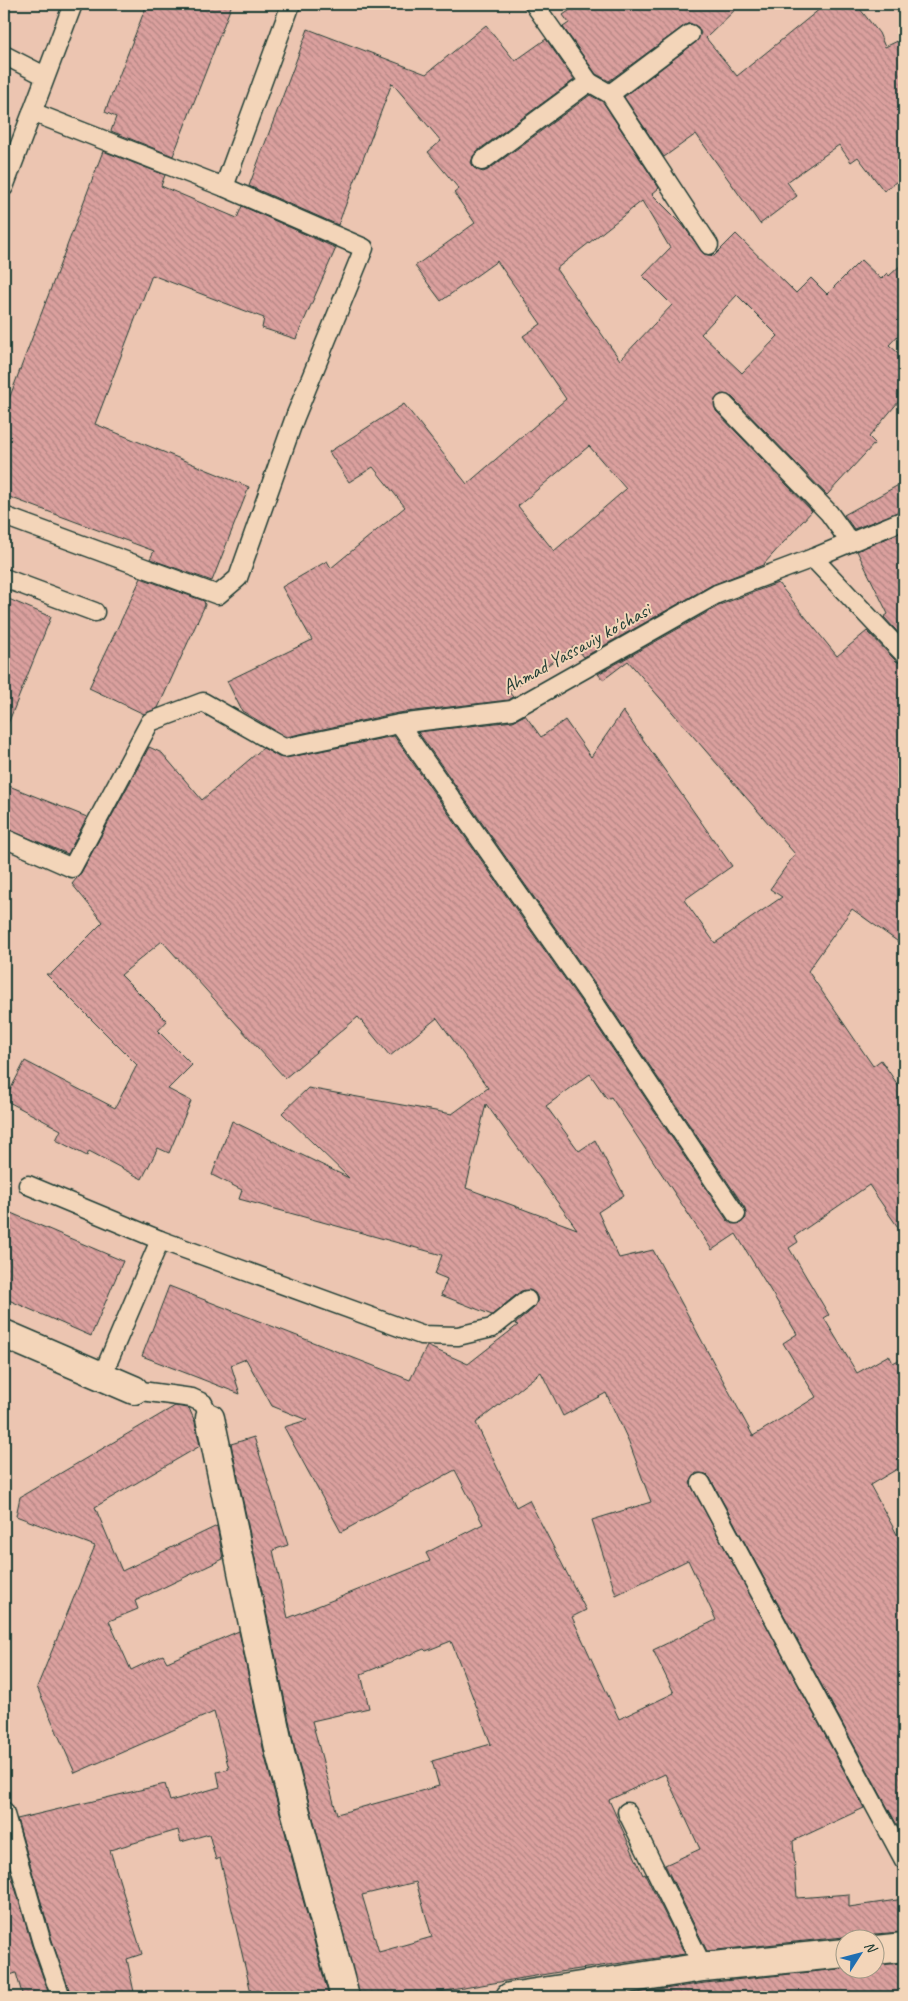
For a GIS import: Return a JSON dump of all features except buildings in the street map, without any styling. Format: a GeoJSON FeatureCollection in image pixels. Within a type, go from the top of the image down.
{"type":"FeatureCollection","features":[{"type":"Feature","properties":{"kind":"street"},"geometry":{"type":"LineString","coordinates":[[4,1334],[134,1390]]}},
{"type":"Feature","properties":{"kind":"street"},"geometry":{"type":"LineString","coordinates":[[210,1418],[280,1753],[345,1997]]}},
{"type":"Feature","properties":{"kind":"street"},"geometry":{"type":"LineString","coordinates":[[886,1949],[904,1947]]}},
{"type":"Feature","properties":{"kind":"street"},"geometry":{"type":"LineString","coordinates":[[510,1997],[703,1967],[836,1954]]}},
{"type":"Feature","properties":{"kind":"lane"},"geometry":{"type":"LineString","coordinates":[[4,188],[73,4]]}},
{"type":"Feature","properties":{"kind":"lane"},"geometry":{"type":"LineString","coordinates":[[224,187],[291,4]]}},
{"type":"Feature","properties":{"kind":"lane"},"geometry":{"type":"LineString","coordinates":[[534,4],[588,82],[610,94],[708,245]]}},
{"type":"Feature","properties":{"kind":"lane"},"geometry":{"type":"LineString","coordinates":[[610,94],[690,34]]}},
{"type":"Feature","properties":{"kind":"lane"},"geometry":{"type":"LineString","coordinates":[[4,55],[45,76]]}},
{"type":"Feature","properties":{"kind":"lane"},"geometry":{"type":"LineString","coordinates":[[482,160],[588,82]]}},
{"type":"Feature","properties":{"kind":"lane"},"geometry":{"type":"LineString","coordinates":[[4,516],[218,595],[238,578],[295,417],[364,248],[224,187],[32,112]]}},
{"type":"Feature","properties":{"kind":"lane"},"geometry":{"type":"LineString","coordinates":[[724,404],[829,512],[850,542]]}},
{"type":"Feature","properties":{"kind":"lane","name":"Ahmad Yassaviy ko'chasi"},"geometry":{"type":"LineString","coordinates":[[4,838],[72,868],[150,722],[203,702],[284,748],[398,724],[512,710],[717,594],[813,558],[904,520]]}},
{"type":"Feature","properties":{"kind":"lane"},"geometry":{"type":"LineString","coordinates":[[813,558],[904,654]]}},
{"type":"Feature","properties":{"kind":"lane"},"geometry":{"type":"LineString","coordinates":[[4,578],[95,612]]}},
{"type":"Feature","properties":{"kind":"lane"},"geometry":{"type":"LineString","coordinates":[[398,724],[588,993],[736,1214]]}},
{"type":"Feature","properties":{"kind":"lane"},"geometry":{"type":"LineString","coordinates":[[28,1185],[160,1240],[421,1335],[458,1336],[492,1328],[526,1300]]}},
{"type":"Feature","properties":{"kind":"lane"},"geometry":{"type":"LineString","coordinates":[[102,1376],[160,1240]]}},
{"type":"Feature","properties":{"kind":"lane"},"geometry":{"type":"LineString","coordinates":[[134,1390],[192,1398],[203,1402],[210,1418]]}},
{"type":"Feature","properties":{"kind":"lane"},"geometry":{"type":"LineString","coordinates":[[701,1484],[904,1860]]}},
{"type":"Feature","properties":{"kind":"lane"},"geometry":{"type":"LineString","coordinates":[[4,1811],[42,1943],[61,1997]]}},
{"type":"Feature","properties":{"kind":"lane"},"geometry":{"type":"LineString","coordinates":[[627,1812],[703,1967]]}}]}
